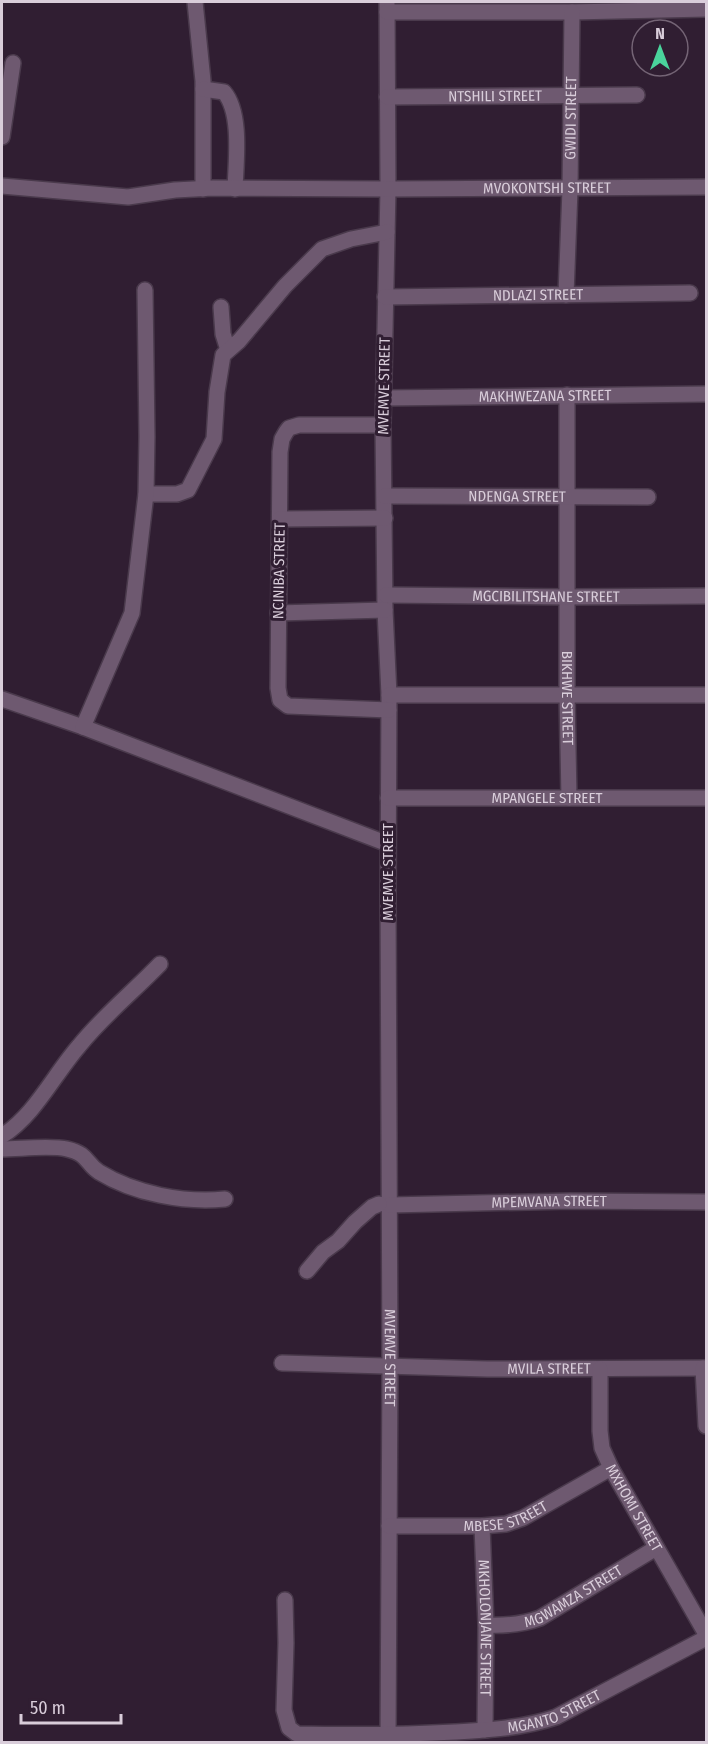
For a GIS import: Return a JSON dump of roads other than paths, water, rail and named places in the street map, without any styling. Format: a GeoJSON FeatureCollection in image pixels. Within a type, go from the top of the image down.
{"type":"FeatureCollection","features":[{"type":"Feature","properties":{"kind":"street"},"geometry":{"type":"LineString","coordinates":[[195,2],[203,89],[202,189]]}},
{"type":"Feature","properties":{"kind":"street"},"geometry":{"type":"LineString","coordinates":[[387,7],[572,12],[706,9]]}},
{"type":"Feature","properties":{"kind":"street","name":"MVEMVE STREET"},"geometry":{"type":"LineString","coordinates":[[387,7],[388,189],[383,425],[389,703],[385,1205],[390,1367],[388,1739]]}},
{"type":"Feature","properties":{"kind":"street","name":"GWIDI STREET"},"geometry":{"type":"LineString","coordinates":[[566,295],[572,12]]}},
{"type":"Feature","properties":{"kind":"street"},"geometry":{"type":"LineString","coordinates":[[2,137],[14,63]]}},
{"type":"Feature","properties":{"kind":"street"},"geometry":{"type":"LineString","coordinates":[[203,89],[224,92],[230,99],[236,128],[235,189]]}},
{"type":"Feature","properties":{"kind":"street","name":"NTSHILI STREET"},"geometry":{"type":"LineString","coordinates":[[387,97],[637,95]]}},
{"type":"Feature","properties":{"kind":"street","name":"MVOKONTSHI STREET"},"geometry":{"type":"LineString","coordinates":[[2,186],[128,196],[202,189],[706,187]]}},
{"type":"Feature","properties":{"kind":"street"},"geometry":{"type":"LineString","coordinates":[[146,494],[177,494],[188,490],[214,439],[217,392],[223,355],[285,286],[322,249],[351,239],[387,232]]}},
{"type":"Feature","properties":{"kind":"street"},"geometry":{"type":"LineString","coordinates":[[83,727],[132,613],[146,494],[145,290]]}},
{"type":"Feature","properties":{"kind":"street","name":"NDLAZI STREET"},"geometry":{"type":"LineString","coordinates":[[385,297],[690,293]]}},
{"type":"Feature","properties":{"kind":"street"},"geometry":{"type":"LineString","coordinates":[[221,307],[223,334],[228,350]]}},
{"type":"Feature","properties":{"kind":"street","name":"MAKHWEZANA STREET"},"geometry":{"type":"LineString","coordinates":[[385,398],[706,394]]}},
{"type":"Feature","properties":{"kind":"street","name":"BIKHWE STREET"},"geometry":{"type":"LineString","coordinates":[[567,395],[569,798]]}},
{"type":"Feature","properties":{"kind":"street","name":"NCINIBA STREET"},"geometry":{"type":"LineString","coordinates":[[383,425],[313,424],[290,428],[282,439],[278,688],[280,700],[283,703],[288,705],[567,696],[706,695]]}},
{"type":"Feature","properties":{"kind":"street","name":"NDENGA STREET"},"geometry":{"type":"LineString","coordinates":[[385,496],[648,496]]}},
{"type":"Feature","properties":{"kind":"street"},"geometry":{"type":"LineString","coordinates":[[280,519],[385,518]]}},
{"type":"Feature","properties":{"kind":"street","name":"MGCIBILITSHANE STREET"},"geometry":{"type":"LineString","coordinates":[[278,613],[386,603],[567,597],[706,596]]}},
{"type":"Feature","properties":{"kind":"street"},"geometry":{"type":"LineString","coordinates":[[2,699],[83,727],[388,844]]}},
{"type":"Feature","properties":{"kind":"street","name":"MPANGELE STREET"},"geometry":{"type":"LineString","coordinates":[[388,798],[706,798]]}},
{"type":"Feature","properties":{"kind":"street"},"geometry":{"type":"LineString","coordinates":[[2,1136],[28,1115],[78,1046],[98,1024],[160,964]]}},
{"type":"Feature","properties":{"kind":"street"},"geometry":{"type":"LineString","coordinates":[[2,1149],[66,1148],[86,1156],[97,1171],[142,1190],[205,1201],[225,1199]]}},
{"type":"Feature","properties":{"kind":"street","name":"MPEMVANA STREET"},"geometry":{"type":"LineString","coordinates":[[385,1205],[570,1201],[706,1202]]}},
{"type":"Feature","properties":{"kind":"street"},"geometry":{"type":"LineString","coordinates":[[307,1271],[323,1252],[338,1241],[372,1207],[385,1205]]}},
{"type":"Feature","properties":{"kind":"street","name":"MVILA STREET"},"geometry":{"type":"LineString","coordinates":[[282,1363],[390,1367],[705,1368]]}},
{"type":"Feature","properties":{"kind":"street"},"geometry":{"type":"LineString","coordinates":[[705,1368],[706,1426]]}},
{"type":"Feature","properties":{"kind":"street","name":"MXHOMI STREET"},"geometry":{"type":"LineString","coordinates":[[600,1369],[602,1448],[611,1468],[706,1636]]}},
{"type":"Feature","properties":{"kind":"street","name":"MBESE STREET"},"geometry":{"type":"LineString","coordinates":[[389,1526],[506,1524],[523,1518],[611,1468]]}},
{"type":"Feature","properties":{"kind":"street","name":"MKHOLONJANE STREET"},"geometry":{"type":"LineString","coordinates":[[482,1526],[486,1625],[485,1730]]}},
{"type":"Feature","properties":{"kind":"street","name":"MGWAMZA STREET"},"geometry":{"type":"LineString","coordinates":[[486,1625],[525,1624],[540,1618],[656,1548]]}},
{"type":"Feature","properties":{"kind":"street","name":"MGANTO STREET"},"geometry":{"type":"LineString","coordinates":[[285,1600],[284,1710],[289,1728],[297,1734],[388,1739],[540,1723],[556,1717],[706,1636]]}}]}
